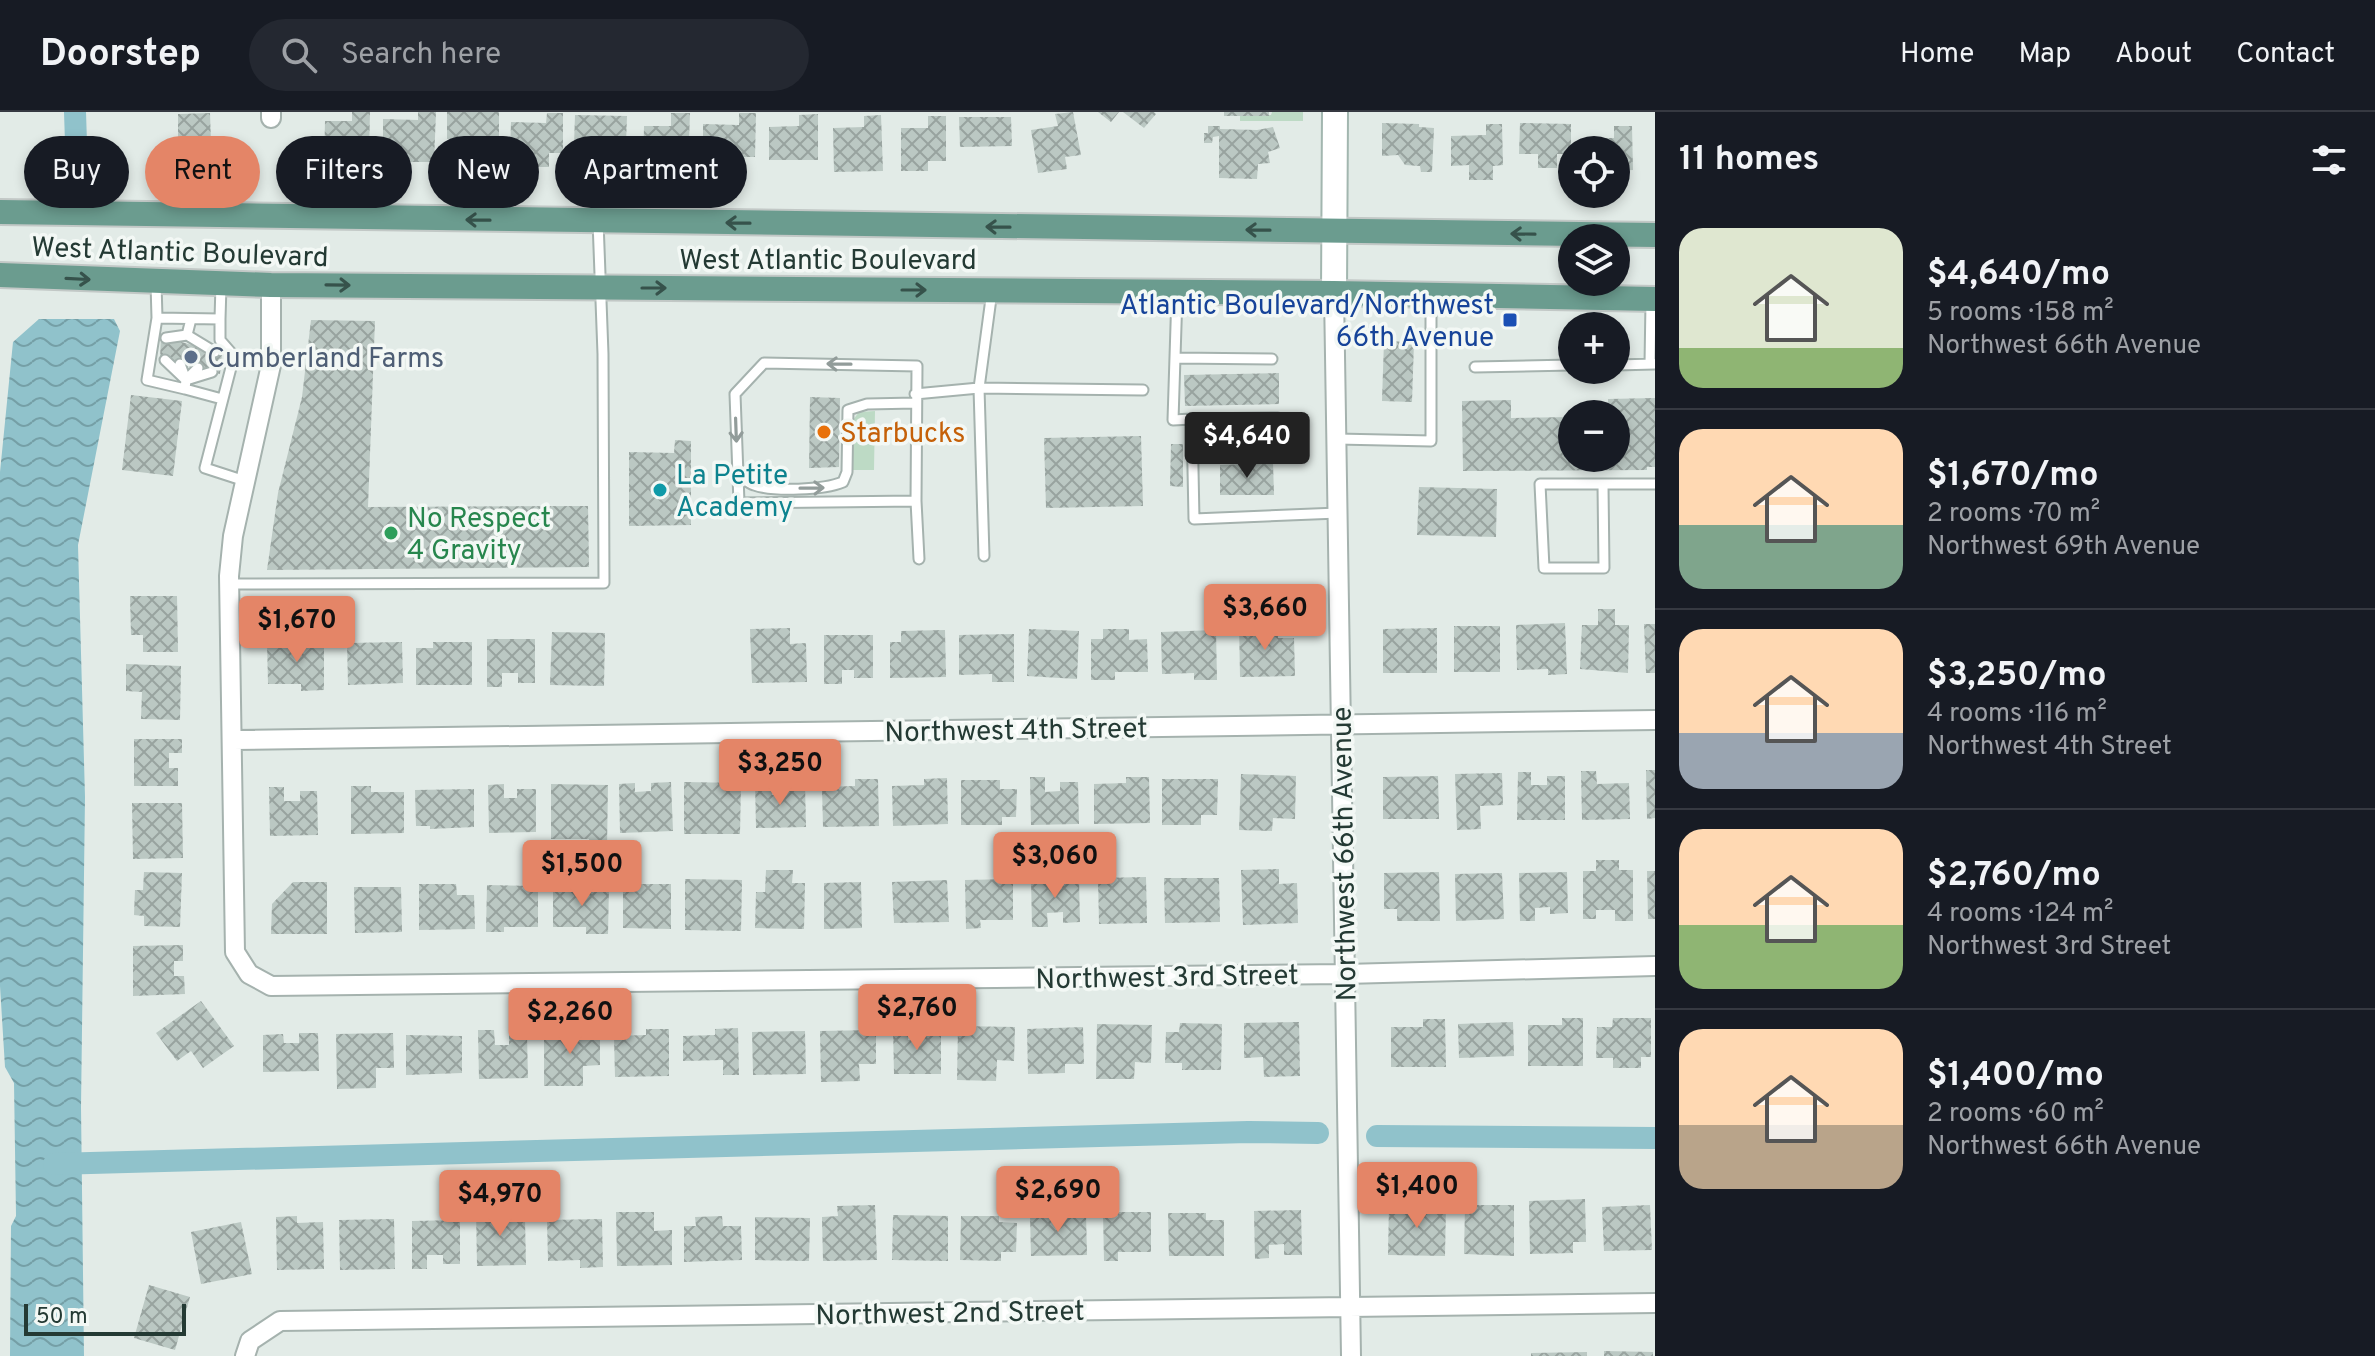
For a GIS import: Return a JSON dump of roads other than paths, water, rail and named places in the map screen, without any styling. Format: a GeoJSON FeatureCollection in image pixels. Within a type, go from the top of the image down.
{"type":"FeatureCollection","features":[{"type":"Feature","properties":{"kind":"main road","name":"West Atlantic Boulevard"},"geometry":{"type":"LineString","coordinates":[[0,212],[1655,235]]}},
{"type":"Feature","properties":{"kind":"main road","name":"West Atlantic Boulevard"},"geometry":{"type":"LineString","coordinates":[[0,275],[271,285],[1334,293],[1653,299]]}},
{"type":"Feature","properties":{"kind":"street","name":"Northwest 66th Avenue"},"geometry":{"type":"LineString","coordinates":[[1335,112],[1334,293],[1351,1356]]}},
{"type":"Feature","properties":{"kind":"street"},"geometry":{"type":"LineString","coordinates":[[233,740],[229,584],[233,536],[271,365],[271,285]]}},
{"type":"Feature","properties":{"kind":"street","name":"Northwest 4th Street"},"geometry":{"type":"LineString","coordinates":[[233,740],[1655,720]]}},
{"type":"Feature","properties":{"kind":"street","name":"Northwest 3rd Street"},"geometry":{"type":"LineString","coordinates":[[233,740],[235,952],[249,974],[271,986],[1345,974],[1655,966]]}},
{"type":"Feature","properties":{"kind":"street","name":"Northwest 2nd Street"},"geometry":{"type":"LineString","coordinates":[[248,1348],[280,1321],[1655,1303]]}},
{"type":"Feature","properties":{"kind":"lane"},"geometry":{"type":"LineString","coordinates":[[229,584],[604,583],[603,354],[598,221]]}},
{"type":"Feature","properties":{"kind":"lane"},"geometry":{"type":"LineString","coordinates":[[156,283],[157,318],[147,380],[185,385],[222,399]]}},
{"type":"Feature","properties":{"kind":"lane"},"geometry":{"type":"LineString","coordinates":[[221,284],[220,340],[234,356],[271,365]]}},
{"type":"Feature","properties":{"kind":"lane"},"geometry":{"type":"LineString","coordinates":[[984,556],[979,388],[992,291]]}},
{"type":"Feature","properties":{"kind":"lane"},"geometry":{"type":"LineString","coordinates":[[1177,292],[1173,420],[1278,418]]}},
{"type":"Feature","properties":{"kind":"lane"},"geometry":{"type":"LineString","coordinates":[[1337,439],[1431,441],[1431,295]]}},
{"type":"Feature","properties":{"kind":"lane"},"geometry":{"type":"LineString","coordinates":[[1630,365],[1653,364],[1653,299]]}},
{"type":"Feature","properties":{"kind":"lane"},"geometry":{"type":"LineString","coordinates":[[157,318],[220,319]]}},
{"type":"Feature","properties":{"kind":"lane"},"geometry":{"type":"LineString","coordinates":[[184,339],[191,319]]}},
{"type":"Feature","properties":{"kind":"lane"},"geometry":{"type":"LineString","coordinates":[[166,338],[184,339],[215,352]]}},
{"type":"Feature","properties":{"kind":"lane"},"geometry":{"type":"LineString","coordinates":[[184,339],[199,347]]}},
{"type":"Feature","properties":{"kind":"lane"},"geometry":{"type":"LineString","coordinates":[[234,356],[205,468],[245,481]]}},
{"type":"Feature","properties":{"kind":"lane"},"geometry":{"type":"LineString","coordinates":[[1175,358],[1272,359]]}},
{"type":"Feature","properties":{"kind":"lane"},"geometry":{"type":"LineString","coordinates":[[165,360],[185,385]]}},
{"type":"Feature","properties":{"kind":"lane"},"geometry":{"type":"LineString","coordinates":[[916,501],[739,503],[735,394],[764,363],[917,366],[919,559]]}},
{"type":"Feature","properties":{"kind":"lane"},"geometry":{"type":"LineString","coordinates":[[180,364],[185,385]]}},
{"type":"Feature","properties":{"kind":"lane"},"geometry":{"type":"LineString","coordinates":[[1475,367],[1558,365]]}},
{"type":"Feature","properties":{"kind":"lane"},"geometry":{"type":"LineString","coordinates":[[185,385],[198,368]]}},
{"type":"Feature","properties":{"kind":"lane"},"geometry":{"type":"LineString","coordinates":[[185,385],[212,372]]}},
{"type":"Feature","properties":{"kind":"lane"},"geometry":{"type":"LineString","coordinates":[[738,475],[751,485],[769,488],[831,487],[843,482],[847,472],[848,410],[867,404],[979,388],[1143,390]]}},
{"type":"Feature","properties":{"kind":"lane"},"geometry":{"type":"LineString","coordinates":[[1192,419],[1194,519],[1338,513]]}},
{"type":"Feature","properties":{"kind":"lane"},"geometry":{"type":"LineString","coordinates":[[1603,485],[1604,568],[1544,568],[1540,484],[1655,484]]}},
{"type":"Feature","properties":{"kind":"water"},"geometry":{"type":"Polygon","coordinates":[[[39,319],[114,319],[120,331],[78,545],[85,797],[81,1107],[84,1356],[10,1356],[11,1226],[16,1216],[14,1083],[5,1067],[0,986],[0,472],[13,342],[39,319]]]}},
{"type":"Feature","properties":{"kind":"waterway"},"geometry":{"type":"LineString","coordinates":[[75,112],[76,136]]}},
{"type":"Feature","properties":{"kind":"waterway"},"geometry":{"type":"LineString","coordinates":[[54,1164],[1248,1132],[1318,1133]]}},
{"type":"Feature","properties":{"kind":"waterway"},"geometry":{"type":"LineString","coordinates":[[1377,1136],[1655,1138]]}},
{"type":"Feature","properties":{"kind":"place","name":"Atlantic Boulevard/Northwest 66th Avenue"},"geometry":{"type":"Point","coordinates":[1510,320]}},
{"type":"Feature","properties":{"kind":"place","name":"Cumberland Farms"},"geometry":{"type":"Point","coordinates":[191,357]}},
{"type":"Feature","properties":{"kind":"place","name":"Starbucks"},"geometry":{"type":"Point","coordinates":[824,432]}},
{"type":"Feature","properties":{"kind":"place","name":"La Petite Academy"},"geometry":{"type":"Point","coordinates":[660,490]}},
{"type":"Feature","properties":{"kind":"place","name":"No Respect 4 Gravity"},"geometry":{"type":"Point","coordinates":[391,533]}}]}
